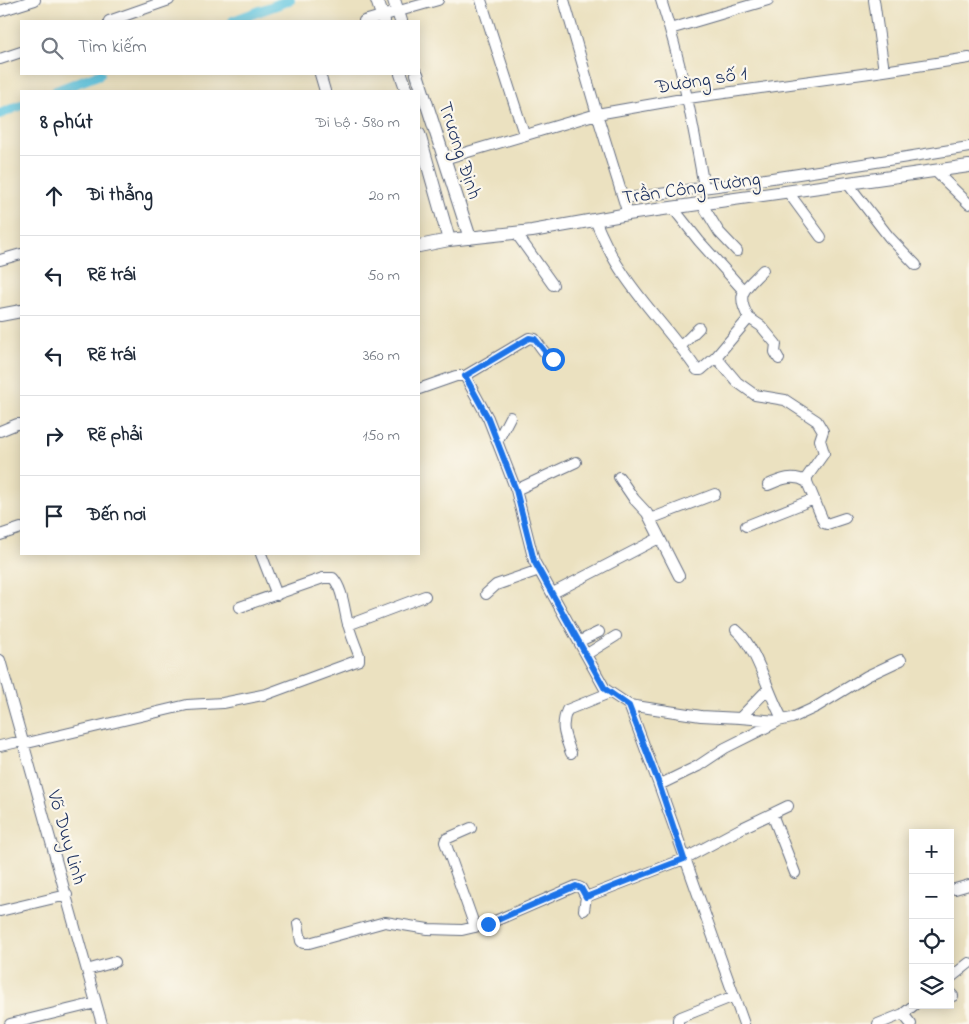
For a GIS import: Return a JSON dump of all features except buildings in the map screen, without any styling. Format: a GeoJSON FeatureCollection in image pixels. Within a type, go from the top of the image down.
{"type":"FeatureCollection","features":[{"type":"Feature","properties":{"kind":"main road"},"geometry":{"type":"LineString","coordinates":[[377,0],[383,18]]}},
{"type":"Feature","properties":{"kind":"main road"},"geometry":{"type":"LineString","coordinates":[[401,75],[406,90]]}},
{"type":"Feature","properties":{"kind":"main road","name":"Trương Định"},"geometry":{"type":"LineString","coordinates":[[417,75],[470,238]]}},
{"type":"Feature","properties":{"kind":"main road","name":"Trương Định"},"geometry":{"type":"LineString","coordinates":[[420,138],[449,240]]}},
{"type":"Feature","properties":{"kind":"main road","name":"Trần Công Tường"},"geometry":{"type":"LineString","coordinates":[[420,246],[449,240],[516,233],[628,214],[969,166]]}},
{"type":"Feature","properties":{"kind":"main road"},"geometry":{"type":"LineString","coordinates":[[0,314],[20,311]]}},
{"type":"Feature","properties":{"kind":"street"},"geometry":{"type":"LineString","coordinates":[[0,11],[34,0]]}},
{"type":"Feature","properties":{"kind":"street"},"geometry":{"type":"LineString","coordinates":[[112,20],[169,0]]}},
{"type":"Feature","properties":{"kind":"street"},"geometry":{"type":"LineString","coordinates":[[370,20],[383,18],[397,11],[438,0]]}},
{"type":"Feature","properties":{"kind":"street"},"geometry":{"type":"LineString","coordinates":[[481,0],[524,134]]}},
{"type":"Feature","properties":{"kind":"street"},"geometry":{"type":"LineString","coordinates":[[564,0],[628,214]]}},
{"type":"Feature","properties":{"kind":"street"},"geometry":{"type":"LineString","coordinates":[[661,0],[688,98],[704,187]]}},
{"type":"Feature","properties":{"kind":"street"},"geometry":{"type":"LineString","coordinates":[[670,29],[768,0]]}},
{"type":"Feature","properties":{"kind":"street"},"geometry":{"type":"LineString","coordinates":[[874,0],[884,72]]}},
{"type":"Feature","properties":{"kind":"street"},"geometry":{"type":"LineString","coordinates":[[0,60],[20,52]]}},
{"type":"Feature","properties":{"kind":"street","name":"Đường số 1"},"geometry":{"type":"LineString","coordinates":[[444,159],[597,114],[688,98],[884,72],[969,58]]}},
{"type":"Feature","properties":{"kind":"street"},"geometry":{"type":"LineString","coordinates":[[320,75],[325,90]]}},
{"type":"Feature","properties":{"kind":"street","name":"Trần Công Tường"},"geometry":{"type":"LineString","coordinates":[[623,198],[659,195],[811,173],[969,147]]}},
{"type":"Feature","properties":{"kind":"street"},"geometry":{"type":"LineString","coordinates":[[935,171],[969,204]]}},
{"type":"Feature","properties":{"kind":"street"},"geometry":{"type":"LineString","coordinates":[[848,184],[889,237],[916,265]]}},
{"type":"Feature","properties":{"kind":"street"},"geometry":{"type":"LineString","coordinates":[[788,192],[821,237]]}},
{"type":"Feature","properties":{"kind":"street"},"geometry":{"type":"LineString","coordinates":[[702,204],[719,232],[737,251]]}},
{"type":"Feature","properties":{"kind":"street"},"geometry":{"type":"LineString","coordinates":[[674,208],[704,247],[743,290]]}},
{"type":"Feature","properties":{"kind":"street"},"geometry":{"type":"LineString","coordinates":[[595,220],[624,276],[697,370],[701,370],[716,357],[750,318]]}},
{"type":"Feature","properties":{"kind":"street"},"geometry":{"type":"LineString","coordinates":[[516,233],[554,285]]}},
{"type":"Feature","properties":{"kind":"street"},"geometry":{"type":"LineString","coordinates":[[0,260],[20,254]]}},
{"type":"Feature","properties":{"kind":"street"},"geometry":{"type":"LineString","coordinates":[[763,270],[743,290],[742,301],[750,318],[776,344],[775,352],[779,359]]}},
{"type":"Feature","properties":{"kind":"street"},"geometry":{"type":"LineString","coordinates":[[680,346],[700,328]]}},
{"type":"Feature","properties":{"kind":"street"},"geometry":{"type":"LineString","coordinates":[[420,389],[456,376],[465,376],[529,338],[535,339],[547,354],[553,359],[557,359]]}},
{"type":"Feature","properties":{"kind":"street"},"geometry":{"type":"LineString","coordinates":[[716,357],[737,382],[758,396],[785,400],[817,421],[822,428],[820,440],[824,453],[808,474],[807,482],[824,523],[827,524],[845,518]]}},
{"type":"Feature","properties":{"kind":"street"},"geometry":{"type":"LineString","coordinates":[[465,376],[488,418],[516,490],[534,561],[605,689],[629,706],[701,716],[780,721]]}},
{"type":"Feature","properties":{"kind":"street"},"geometry":{"type":"LineString","coordinates":[[497,442],[510,417]]}},
{"type":"Feature","properties":{"kind":"street"},"geometry":{"type":"LineString","coordinates":[[0,430],[20,424]]}},
{"type":"Feature","properties":{"kind":"street"},"geometry":{"type":"LineString","coordinates":[[516,490],[576,462]]}},
{"type":"Feature","properties":{"kind":"street"},"geometry":{"type":"LineString","coordinates":[[619,477],[650,519],[679,576]]}},
{"type":"Feature","properties":{"kind":"street"},"geometry":{"type":"LineString","coordinates":[[768,485],[792,477],[807,482]]}},
{"type":"Feature","properties":{"kind":"street"},"geometry":{"type":"LineString","coordinates":[[650,519],[715,494]]}},
{"type":"Feature","properties":{"kind":"street"},"geometry":{"type":"LineString","coordinates":[[746,526],[814,499]]}},
{"type":"Feature","properties":{"kind":"street"},"geometry":{"type":"LineString","coordinates":[[0,535],[20,528]]}},
{"type":"Feature","properties":{"kind":"street"},"geometry":{"type":"LineString","coordinates":[[553,593],[659,538]]}},
{"type":"Feature","properties":{"kind":"street"},"geometry":{"type":"LineString","coordinates":[[261,555],[277,595]]}},
{"type":"Feature","properties":{"kind":"street"},"geometry":{"type":"LineString","coordinates":[[486,594],[496,585],[539,570]]}},
{"type":"Feature","properties":{"kind":"street"},"geometry":{"type":"LineString","coordinates":[[0,746],[22,743],[198,704],[222,703],[267,694],[359,660],[339,588],[333,578],[323,578],[240,607]]}},
{"type":"Feature","properties":{"kind":"street"},"geometry":{"type":"LineString","coordinates":[[348,625],[425,596]]}},
{"type":"Feature","properties":{"kind":"street"},"geometry":{"type":"LineString","coordinates":[[736,630],[744,636],[752,651],[780,721]]}},
{"type":"Feature","properties":{"kind":"street"},"geometry":{"type":"LineString","coordinates":[[580,641],[599,632]]}},
{"type":"Feature","properties":{"kind":"street"},"geometry":{"type":"LineString","coordinates":[[586,654],[616,636]]}},
{"type":"Feature","properties":{"kind":"street"},"geometry":{"type":"LineString","coordinates":[[659,784],[698,766],[725,748],[780,721],[816,707],[867,676],[901,660]]}},
{"type":"Feature","properties":{"kind":"street","name":"Võ Duy Linh"},"geometry":{"type":"LineString","coordinates":[[0,664],[102,1024]]}},
{"type":"Feature","properties":{"kind":"street"},"geometry":{"type":"LineString","coordinates":[[740,718],[768,689]]}},
{"type":"Feature","properties":{"kind":"street"},"geometry":{"type":"LineString","coordinates":[[571,753],[563,730],[567,710],[609,693]]}},
{"type":"Feature","properties":{"kind":"street"},"geometry":{"type":"LineString","coordinates":[[629,706],[659,784],[744,1024]]}},
{"type":"Feature","properties":{"kind":"street"},"geometry":{"type":"LineString","coordinates":[[586,897],[684,859],[788,806]]}},
{"type":"Feature","properties":{"kind":"street"},"geometry":{"type":"LineString","coordinates":[[772,814],[795,873]]}},
{"type":"Feature","properties":{"kind":"street"},"geometry":{"type":"LineString","coordinates":[[471,828],[446,839],[445,842],[475,927]]}},
{"type":"Feature","properties":{"kind":"street"},"geometry":{"type":"LineString","coordinates":[[955,889],[969,885]]}},
{"type":"Feature","properties":{"kind":"street"},"geometry":{"type":"LineString","coordinates":[[298,924],[303,943],[385,922],[428,929],[462,930],[488,924],[576,886],[581,888],[586,897],[584,910]]}},
{"type":"Feature","properties":{"kind":"street"},"geometry":{"type":"LineString","coordinates":[[0,911],[66,895]]}},
{"type":"Feature","properties":{"kind":"street"},"geometry":{"type":"LineString","coordinates":[[87,970],[115,962]]}},
{"type":"Feature","properties":{"kind":"street"},"geometry":{"type":"LineString","coordinates":[[954,975],[969,964]]}},
{"type":"Feature","properties":{"kind":"street"},"geometry":{"type":"LineString","coordinates":[[678,1024],[680,1017],[734,996]]}},
{"type":"Feature","properties":{"kind":"street"},"geometry":{"type":"LineString","coordinates":[[10,1024],[96,1003]]}},
{"type":"Feature","properties":{"kind":"street"},"geometry":{"type":"LineString","coordinates":[[878,1024],[904,1014],[910,1009]]}},
{"type":"Feature","properties":{"kind":"street"},"geometry":{"type":"LineString","coordinates":[[904,1014],[911,1024]]}},
{"type":"Feature","properties":{"kind":"waterway"},"geometry":{"type":"LineString","coordinates":[[236,20],[290,0]]}},
{"type":"Feature","properties":{"kind":"waterway"},"geometry":{"type":"LineString","coordinates":[[59,90],[97,75]]}},
{"type":"Feature","properties":{"kind":"waterway"},"geometry":{"type":"LineString","coordinates":[[0,114],[20,105]]}},
{"type":"Feature","properties":{"kind":"route"},"geometry":{"type":"LineString","coordinates":[[488,924],[576,886],[581,888],[586,897],[684,859],[659,784],[629,706],[605,689],[534,561],[516,490],[488,418],[465,376],[529,338],[535,339],[553,359]]}}]}
